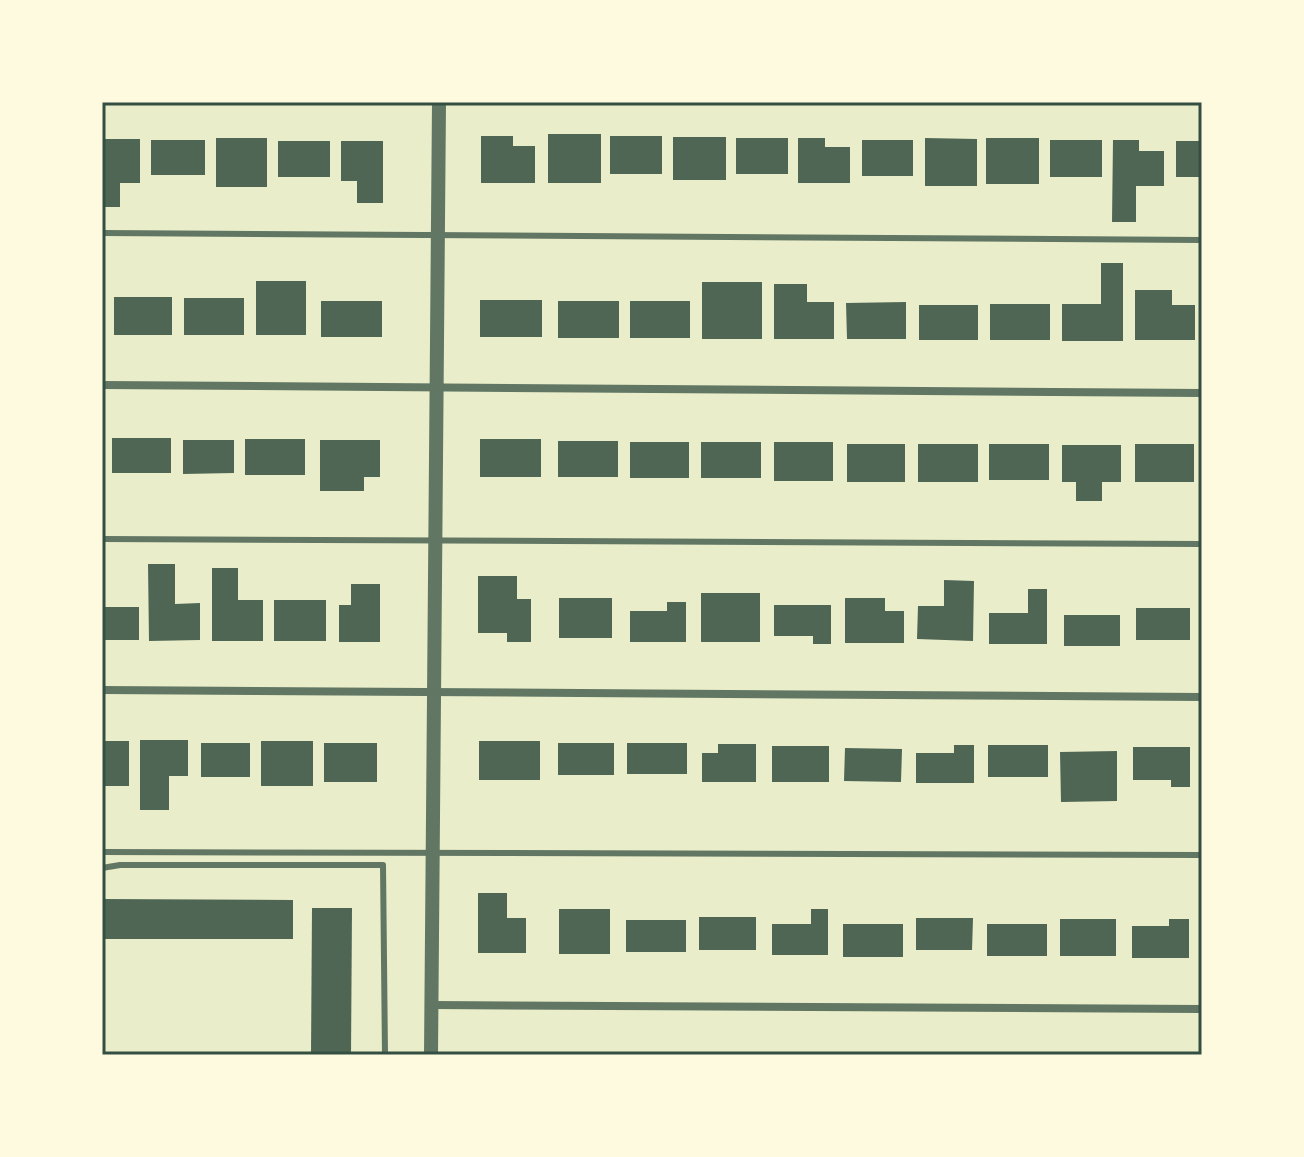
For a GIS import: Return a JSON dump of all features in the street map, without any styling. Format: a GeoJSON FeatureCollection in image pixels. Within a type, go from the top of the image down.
{"type":"FeatureCollection","features":[{"type":"Feature","properties":{"kind":"street"},"geometry":{"type":"LineString","coordinates":[[431,1055],[439,102]]}},
{"type":"Feature","properties":{"kind":"street"},"geometry":{"type":"LineString","coordinates":[[102,385],[1202,393]]}},
{"type":"Feature","properties":{"kind":"street"},"geometry":{"type":"LineString","coordinates":[[102,690],[1202,697]]}},
{"type":"Feature","properties":{"kind":"street"},"geometry":{"type":"LineString","coordinates":[[431,1005],[1202,1009]]}},
{"type":"Feature","properties":{"kind":"lane"},"geometry":{"type":"LineString","coordinates":[[102,233],[1202,240]]}},
{"type":"Feature","properties":{"kind":"lane"},"geometry":{"type":"LineString","coordinates":[[102,539],[1202,544]]}},
{"type":"Feature","properties":{"kind":"lane"},"geometry":{"type":"LineString","coordinates":[[102,852],[1202,855]]}},
{"type":"Feature","properties":{"kind":"lane"},"geometry":{"type":"LineString","coordinates":[[102,868],[120,865],[383,865],[385,1055]]}},
{"type":"Feature","properties":{"kind":"building"},"geometry":{"type":"Polygon","coordinates":[[[548,134],[601,134],[601,183],[548,183],[548,134]]]}},
{"type":"Feature","properties":{"kind":"building"},"geometry":{"type":"Polygon","coordinates":[[[481,136],[513,136],[513,146],[535,146],[535,183],[481,183],[481,136]]]}},
{"type":"Feature","properties":{"kind":"building"},"geometry":{"type":"Polygon","coordinates":[[[610,136],[662,136],[662,174],[610,174],[610,136]]]}},
{"type":"Feature","properties":{"kind":"building"},"geometry":{"type":"Polygon","coordinates":[[[673,137],[726,137],[726,180],[673,180],[673,137]]]}},
{"type":"Feature","properties":{"kind":"building"},"geometry":{"type":"Polygon","coordinates":[[[216,138],[267,138],[267,187],[216,187],[216,138]]]}},
{"type":"Feature","properties":{"kind":"building"},"geometry":{"type":"Polygon","coordinates":[[[736,138],[788,138],[788,174],[736,174],[736,138]]]}},
{"type":"Feature","properties":{"kind":"building"},"geometry":{"type":"Polygon","coordinates":[[[798,138],[825,138],[825,147],[850,147],[850,183],[798,183],[798,138]]]}},
{"type":"Feature","properties":{"kind":"building"},"geometry":{"type":"Polygon","coordinates":[[[925,138],[977,139],[977,186],[925,186],[925,138]]]}},
{"type":"Feature","properties":{"kind":"building"},"geometry":{"type":"Polygon","coordinates":[[[986,138],[1039,138],[1039,184],[986,184],[986,138]]]}},
{"type":"Feature","properties":{"kind":"building"},"geometry":{"type":"Polygon","coordinates":[[[102,139],[140,139],[140,183],[120,183],[120,207],[102,207],[102,139]]]}},
{"type":"Feature","properties":{"kind":"building"},"geometry":{"type":"Polygon","coordinates":[[[151,140],[205,140],[205,175],[151,175],[151,140]]]}},
{"type":"Feature","properties":{"kind":"building"},"geometry":{"type":"Polygon","coordinates":[[[862,140],[913,140],[913,176],[862,176],[862,140]]]}},
{"type":"Feature","properties":{"kind":"building"},"geometry":{"type":"Polygon","coordinates":[[[1050,140],[1102,140],[1102,177],[1050,177],[1050,140]]]}},
{"type":"Feature","properties":{"kind":"building"},"geometry":{"type":"Polygon","coordinates":[[[1113,140],[1139,140],[1139,151],[1164,151],[1164,186],[1136,186],[1136,222],[1112,222],[1113,140]]]}},
{"type":"Feature","properties":{"kind":"building"},"geometry":{"type":"Polygon","coordinates":[[[278,141],[330,141],[330,177],[278,177],[278,141]]]}},
{"type":"Feature","properties":{"kind":"building"},"geometry":{"type":"Polygon","coordinates":[[[341,141],[383,141],[383,203],[357,203],[357,181],[341,181],[341,141]]]}},
{"type":"Feature","properties":{"kind":"building"},"geometry":{"type":"Polygon","coordinates":[[[1176,141],[1202,141],[1202,177],[1176,177],[1176,141]]]}},
{"type":"Feature","properties":{"kind":"building"},"geometry":{"type":"Polygon","coordinates":[[[1101,263],[1123,263],[1123,341],[1062,341],[1062,304],[1101,304],[1101,263]]]}},
{"type":"Feature","properties":{"kind":"building"},"geometry":{"type":"Polygon","coordinates":[[[256,281],[306,281],[306,335],[256,335],[256,281]]]}},
{"type":"Feature","properties":{"kind":"building"},"geometry":{"type":"Polygon","coordinates":[[[702,282],[762,282],[762,339],[702,339],[702,282]]]}},
{"type":"Feature","properties":{"kind":"building"},"geometry":{"type":"Polygon","coordinates":[[[774,284],[807,284],[807,302],[834,302],[834,339],[774,339],[774,284]]]}},
{"type":"Feature","properties":{"kind":"building"},"geometry":{"type":"Polygon","coordinates":[[[1135,290],[1172,290],[1172,305],[1195,305],[1195,340],[1135,340],[1135,290]]]}},
{"type":"Feature","properties":{"kind":"building"},"geometry":{"type":"Polygon","coordinates":[[[114,297],[172,297],[172,335],[114,335],[114,297]]]}},
{"type":"Feature","properties":{"kind":"building"},"geometry":{"type":"Polygon","coordinates":[[[184,298],[244,298],[244,335],[184,335],[184,298]]]}},
{"type":"Feature","properties":{"kind":"building"},"geometry":{"type":"Polygon","coordinates":[[[480,300],[542,300],[542,337],[480,337],[480,300]]]}},
{"type":"Feature","properties":{"kind":"building"},"geometry":{"type":"Polygon","coordinates":[[[321,301],[382,301],[382,337],[321,337],[321,301]]]}},
{"type":"Feature","properties":{"kind":"building"},"geometry":{"type":"Polygon","coordinates":[[[558,301],[619,301],[619,338],[558,338],[558,301]]]}},
{"type":"Feature","properties":{"kind":"building"},"geometry":{"type":"Polygon","coordinates":[[[630,301],[690,301],[690,338],[630,338],[630,301]]]}},
{"type":"Feature","properties":{"kind":"building"},"geometry":{"type":"Polygon","coordinates":[[[906,302],[906,339],[847,339],[846,303],[906,302]]]}},
{"type":"Feature","properties":{"kind":"building"},"geometry":{"type":"Polygon","coordinates":[[[990,304],[1050,304],[1050,340],[990,340],[990,304]]]}},
{"type":"Feature","properties":{"kind":"building"},"geometry":{"type":"Polygon","coordinates":[[[919,305],[978,305],[978,340],[919,340],[919,305]]]}},
{"type":"Feature","properties":{"kind":"building"},"geometry":{"type":"Polygon","coordinates":[[[112,438],[171,438],[171,473],[112,473],[112,438]]]}},
{"type":"Feature","properties":{"kind":"building"},"geometry":{"type":"Polygon","coordinates":[[[245,439],[305,439],[305,475],[245,475],[245,439]]]}},
{"type":"Feature","properties":{"kind":"building"},"geometry":{"type":"Polygon","coordinates":[[[480,439],[541,439],[541,477],[480,477],[480,439]]]}},
{"type":"Feature","properties":{"kind":"building"},"geometry":{"type":"Polygon","coordinates":[[[183,440],[234,440],[234,473],[183,474],[183,440]]]}},
{"type":"Feature","properties":{"kind":"building"},"geometry":{"type":"Polygon","coordinates":[[[320,440],[380,440],[380,477],[364,477],[364,491],[320,491],[320,440]]]}},
{"type":"Feature","properties":{"kind":"building"},"geometry":{"type":"Polygon","coordinates":[[[558,441],[618,441],[618,477],[558,477],[558,441]]]}},
{"type":"Feature","properties":{"kind":"building"},"geometry":{"type":"Polygon","coordinates":[[[630,442],[689,442],[689,478],[630,478],[630,442]]]}},
{"type":"Feature","properties":{"kind":"building"},"geometry":{"type":"Polygon","coordinates":[[[701,442],[761,442],[761,478],[701,478],[701,442]]]}},
{"type":"Feature","properties":{"kind":"building"},"geometry":{"type":"Polygon","coordinates":[[[774,442],[833,442],[833,481],[774,481],[774,442]]]}},
{"type":"Feature","properties":{"kind":"building"},"geometry":{"type":"Polygon","coordinates":[[[847,444],[905,444],[905,482],[847,482],[847,444]]]}},
{"type":"Feature","properties":{"kind":"building"},"geometry":{"type":"Polygon","coordinates":[[[918,444],[978,444],[978,482],[918,482],[918,444]]]}},
{"type":"Feature","properties":{"kind":"building"},"geometry":{"type":"Polygon","coordinates":[[[989,444],[1049,444],[1049,480],[989,480],[989,444]]]}},
{"type":"Feature","properties":{"kind":"building"},"geometry":{"type":"Polygon","coordinates":[[[1135,444],[1194,444],[1194,482],[1135,482],[1135,444]]]}},
{"type":"Feature","properties":{"kind":"building"},"geometry":{"type":"Polygon","coordinates":[[[1062,445],[1121,445],[1121,482],[1102,482],[1102,501],[1076,501],[1076,482],[1062,482],[1062,445]]]}},
{"type":"Feature","properties":{"kind":"building"},"geometry":{"type":"Polygon","coordinates":[[[148,564],[175,564],[175,604],[200,603],[200,640],[149,641],[148,564]]]}},
{"type":"Feature","properties":{"kind":"building"},"geometry":{"type":"Polygon","coordinates":[[[212,568],[238,568],[238,600],[263,600],[263,641],[212,641],[212,568]]]}},
{"type":"Feature","properties":{"kind":"building"},"geometry":{"type":"Polygon","coordinates":[[[478,576],[517,576],[517,599],[531,599],[531,642],[507,642],[507,633],[478,633],[478,576]]]}},
{"type":"Feature","properties":{"kind":"building"},"geometry":{"type":"Polygon","coordinates":[[[944,580],[974,581],[973,641],[917,639],[918,606],[944,606],[944,580]]]}},
{"type":"Feature","properties":{"kind":"building"},"geometry":{"type":"Polygon","coordinates":[[[351,584],[380,584],[380,642],[339,642],[339,605],[351,605],[351,584]]]}},
{"type":"Feature","properties":{"kind":"building"},"geometry":{"type":"Polygon","coordinates":[[[1028,589],[1047,589],[1047,644],[989,644],[989,613],[1028,613],[1028,589]]]}},
{"type":"Feature","properties":{"kind":"building"},"geometry":{"type":"Polygon","coordinates":[[[701,593],[760,593],[760,642],[701,642],[701,593]]]}},
{"type":"Feature","properties":{"kind":"building"},"geometry":{"type":"Polygon","coordinates":[[[559,598],[612,598],[612,638],[559,638],[559,598]]]}},
{"type":"Feature","properties":{"kind":"building"},"geometry":{"type":"Polygon","coordinates":[[[845,598],[885,598],[885,611],[904,611],[904,643],[845,643],[845,598]]]}},
{"type":"Feature","properties":{"kind":"building"},"geometry":{"type":"Polygon","coordinates":[[[274,600],[326,600],[326,641],[274,641],[274,600]]]}},
{"type":"Feature","properties":{"kind":"building"},"geometry":{"type":"Polygon","coordinates":[[[667,602],[686,602],[686,642],[630,642],[630,611],[667,611],[667,602]]]}},
{"type":"Feature","properties":{"kind":"building"},"geometry":{"type":"Polygon","coordinates":[[[774,605],[831,605],[831,644],[813,644],[813,636],[774,636],[774,605]]]}},
{"type":"Feature","properties":{"kind":"building"},"geometry":{"type":"Polygon","coordinates":[[[102,607],[139,607],[139,640],[102,640],[102,607]]]}},
{"type":"Feature","properties":{"kind":"building"},"geometry":{"type":"Polygon","coordinates":[[[1136,608],[1190,608],[1190,640],[1136,640],[1136,608]]]}},
{"type":"Feature","properties":{"kind":"building"},"geometry":{"type":"Polygon","coordinates":[[[1064,615],[1120,615],[1120,646],[1064,646],[1064,615]]]}},
{"type":"Feature","properties":{"kind":"building"},"geometry":{"type":"Polygon","coordinates":[[[140,740],[188,740],[188,776],[169,776],[169,810],[140,810],[140,740]]]}},
{"type":"Feature","properties":{"kind":"building"},"geometry":{"type":"Polygon","coordinates":[[[102,741],[129,741],[129,786],[102,786],[102,741]]]}},
{"type":"Feature","properties":{"kind":"building"},"geometry":{"type":"Polygon","coordinates":[[[261,741],[313,741],[313,786],[261,786],[261,741]]]}},
{"type":"Feature","properties":{"kind":"building"},"geometry":{"type":"Polygon","coordinates":[[[479,741],[540,741],[540,780],[479,780],[479,741]]]}},
{"type":"Feature","properties":{"kind":"building"},"geometry":{"type":"Polygon","coordinates":[[[201,743],[250,743],[250,777],[201,777],[201,743]]]}},
{"type":"Feature","properties":{"kind":"building"},"geometry":{"type":"Polygon","coordinates":[[[324,743],[377,743],[377,782],[324,782],[324,743]]]}},
{"type":"Feature","properties":{"kind":"building"},"geometry":{"type":"Polygon","coordinates":[[[558,743],[614,743],[614,775],[558,775],[558,743]]]}},
{"type":"Feature","properties":{"kind":"building"},"geometry":{"type":"Polygon","coordinates":[[[627,743],[687,743],[687,774],[627,774],[627,743]]]}},
{"type":"Feature","properties":{"kind":"building"},"geometry":{"type":"Polygon","coordinates":[[[718,744],[756,744],[756,782],[702,782],[702,753],[718,753],[718,744]]]}},
{"type":"Feature","properties":{"kind":"building"},"geometry":{"type":"Polygon","coordinates":[[[954,745],[974,745],[974,783],[916,783],[916,753],[954,753],[954,745]]]}},
{"type":"Feature","properties":{"kind":"building"},"geometry":{"type":"Polygon","coordinates":[[[988,745],[1048,745],[1048,777],[988,777],[988,745]]]}},
{"type":"Feature","properties":{"kind":"building"},"geometry":{"type":"Polygon","coordinates":[[[772,746],[829,746],[829,782],[772,782],[772,746]]]}},
{"type":"Feature","properties":{"kind":"building"},"geometry":{"type":"Polygon","coordinates":[[[1133,747],[1190,747],[1190,787],[1171,787],[1171,780],[1133,780],[1133,747]]]}},
{"type":"Feature","properties":{"kind":"building"},"geometry":{"type":"Polygon","coordinates":[[[845,748],[902,749],[901,782],[844,781],[845,748]]]}},
{"type":"Feature","properties":{"kind":"building"},"geometry":{"type":"Polygon","coordinates":[[[1117,751],[1117,801],[1061,802],[1060,752],[1117,751]]]}},
{"type":"Feature","properties":{"kind":"building"},"geometry":{"type":"Polygon","coordinates":[[[478,893],[507,893],[507,918],[526,918],[526,953],[478,953],[478,893]]]}},
{"type":"Feature","properties":{"kind":"building"},"geometry":{"type":"Polygon","coordinates":[[[102,899],[293,900],[293,939],[102,939],[102,899]]]}},
{"type":"Feature","properties":{"kind":"building"},"geometry":{"type":"Polygon","coordinates":[[[312,908],[352,908],[351,1055],[311,1055],[312,908]]]}},
{"type":"Feature","properties":{"kind":"building"},"geometry":{"type":"Polygon","coordinates":[[[559,909],[610,909],[610,954],[559,954],[559,909]]]}},
{"type":"Feature","properties":{"kind":"building"},"geometry":{"type":"Polygon","coordinates":[[[811,909],[828,909],[828,955],[772,955],[772,924],[811,924],[811,909]]]}},
{"type":"Feature","properties":{"kind":"building"},"geometry":{"type":"Polygon","coordinates":[[[699,917],[756,917],[756,950],[699,950],[699,917]]]}},
{"type":"Feature","properties":{"kind":"building"},"geometry":{"type":"Polygon","coordinates":[[[916,918],[973,918],[972,950],[916,950],[916,918]]]}},
{"type":"Feature","properties":{"kind":"building"},"geometry":{"type":"Polygon","coordinates":[[[1060,919],[1116,919],[1116,956],[1060,956],[1060,919]]]}},
{"type":"Feature","properties":{"kind":"building"},"geometry":{"type":"Polygon","coordinates":[[[1169,919],[1189,919],[1189,958],[1132,958],[1132,926],[1169,926],[1169,919]]]}},
{"type":"Feature","properties":{"kind":"building"},"geometry":{"type":"Polygon","coordinates":[[[626,920],[686,920],[686,952],[626,952],[626,920]]]}},
{"type":"Feature","properties":{"kind":"building"},"geometry":{"type":"Polygon","coordinates":[[[843,924],[903,924],[903,957],[843,957],[843,924]]]}},
{"type":"Feature","properties":{"kind":"building"},"geometry":{"type":"Polygon","coordinates":[[[987,924],[1047,924],[1047,956],[987,956],[987,924]]]}}]}
